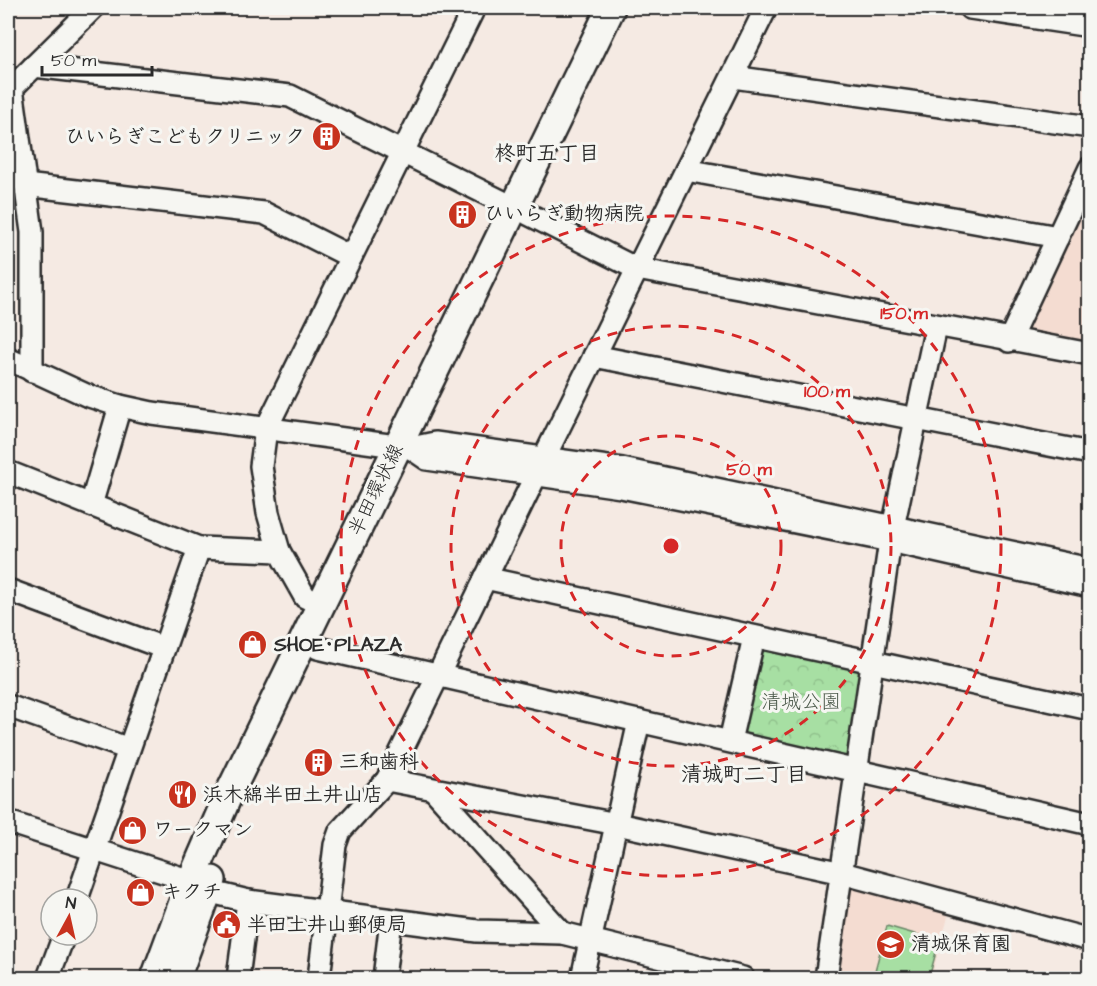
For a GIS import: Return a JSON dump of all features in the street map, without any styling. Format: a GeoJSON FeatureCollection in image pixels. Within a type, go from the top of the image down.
{"type":"FeatureCollection","features":[{"type":"Feature","properties":{"kind":"main road","name":"半田環状線"},"geometry":{"type":"LineString","coordinates":[[176,978],[199,886],[227,798],[320,604],[404,447],[520,210],[611,8]]}},
{"type":"Feature","properties":{"kind":"main road","name":"半田環状線"},"geometry":{"type":"LineString","coordinates":[[520,210],[628,8]]}},
{"type":"Feature","properties":{"kind":"main road","name":"半田環状線"},"geometry":{"type":"LineString","coordinates":[[155,978],[199,886],[243,807],[318,648],[404,447]]}},
{"type":"Feature","properties":{"kind":"street"},"geometry":{"type":"LineString","coordinates":[[32,371],[32,232],[12,88],[93,8]]}},
{"type":"Feature","properties":{"kind":"street"},"geometry":{"type":"LineString","coordinates":[[320,604],[305,597],[279,551],[268,513],[261,466],[266,429],[474,8]]}},
{"type":"Feature","properties":{"kind":"street"},"geometry":{"type":"LineString","coordinates":[[319,978],[335,845],[340,831],[387,780],[766,8]]}},
{"type":"Feature","properties":{"kind":"street"},"geometry":{"type":"LineString","coordinates":[[970,8],[1033,12],[1089,26]]}},
{"type":"Feature","properties":{"kind":"street"},"geometry":{"type":"LineString","coordinates":[[34,66],[290,96],[637,269],[1089,354]]}},
{"type":"Feature","properties":{"kind":"street"},"geometry":{"type":"LineString","coordinates":[[733,77],[1089,127]]}},
{"type":"Feature","properties":{"kind":"street"},"geometry":{"type":"LineString","coordinates":[[1009,340],[1089,168]]}},
{"type":"Feature","properties":{"kind":"street"},"geometry":{"type":"LineString","coordinates":[[686,170],[1058,237]]}},
{"type":"Feature","properties":{"kind":"street"},"geometry":{"type":"LineString","coordinates":[[25,185],[264,213],[351,257]]}},
{"type":"Feature","properties":{"kind":"street"},"geometry":{"type":"LineString","coordinates":[[826,978],[871,662],[892,533],[936,327]]}},
{"type":"Feature","properties":{"kind":"street"},"geometry":{"type":"LineString","coordinates":[[594,356],[1089,453]]}},
{"type":"Feature","properties":{"kind":"street"},"geometry":{"type":"LineString","coordinates":[[8,359],[120,406],[266,429],[404,447],[427,459],[540,466],[621,487],[1089,569]]}},
{"type":"Feature","properties":{"kind":"street"},"geometry":{"type":"LineString","coordinates":[[91,505],[120,406]]}},
{"type":"Feature","properties":{"kind":"street"},"geometry":{"type":"LineString","coordinates":[[8,472],[199,548],[279,551]]}},
{"type":"Feature","properties":{"kind":"street"},"geometry":{"type":"LineString","coordinates":[[892,533],[1089,586]]}},
{"type":"Feature","properties":{"kind":"street"},"geometry":{"type":"LineString","coordinates":[[81,887],[199,548]]}},
{"type":"Feature","properties":{"kind":"street"},"geometry":{"type":"LineString","coordinates":[[485,579],[1089,709]]}},
{"type":"Feature","properties":{"kind":"street"},"geometry":{"type":"LineString","coordinates":[[8,590],[164,648]]}},
{"type":"Feature","properties":{"kind":"street"},"geometry":{"type":"LineString","coordinates":[[730,741],[754,637]]}},
{"type":"Feature","properties":{"kind":"street"},"geometry":{"type":"LineString","coordinates":[[318,648],[1089,824]]}},
{"type":"Feature","properties":{"kind":"street"},"geometry":{"type":"LineString","coordinates":[[8,706],[129,749]]}},
{"type":"Feature","properties":{"kind":"street"},"geometry":{"type":"LineString","coordinates":[[582,978],[639,721]]}},
{"type":"Feature","properties":{"kind":"street"},"geometry":{"type":"LineString","coordinates":[[387,780],[617,824],[842,873],[1089,940]]}},
{"type":"Feature","properties":{"kind":"street"},"geometry":{"type":"LineString","coordinates":[[434,790],[562,933]]}},
{"type":"Feature","properties":{"kind":"street"},"geometry":{"type":"LineString","coordinates":[[8,822],[248,901],[477,931],[562,933],[743,978]]}},
{"type":"Feature","properties":{"kind":"street"},"geometry":{"type":"LineString","coordinates":[[238,978],[248,901]]}},
{"type":"Feature","properties":{"kind":"street"},"geometry":{"type":"LineString","coordinates":[[384,978],[391,920]]}},
{"type":"Feature","properties":{"kind":"street"},"geometry":{"type":"LineString","coordinates":[[48,978],[60,947]]}},
{"type":"Feature","properties":{"kind":"shaded area"},"geometry":{"type":"Polygon","coordinates":[[[1089,195],[1089,347],[1031,338],[1028,330],[1089,195]]]}},
{"type":"Feature","properties":{"kind":"shaded area","name":"清城保育園"},"geometry":{"type":"Polygon","coordinates":[[[854,884],[950,909],[931,978],[836,978],[848,887],[854,884]]]}},
{"type":"Feature","properties":{"kind":"green space","name":"清城公園"},"geometry":{"type":"Polygon","coordinates":[[[762,646],[857,666],[861,671],[849,757],[844,760],[741,736],[762,646]]]}},
{"type":"Feature","properties":{"kind":"green space"},"geometry":{"type":"Polygon","coordinates":[[[887,926],[939,941],[929,978],[873,978],[887,926]]]}},
{"type":"Feature","properties":{"kind":"place","name":"ひいらぎこどもクリニック"},"geometry":{"type":"Point","coordinates":[326,137]}},
{"type":"Feature","properties":{"kind":"place","name":"ひいらぎ動物病院"},"geometry":{"type":"Point","coordinates":[463,214]}},
{"type":"Feature","properties":{"kind":"place","name":"SHOE･PLAZA"},"geometry":{"type":"Point","coordinates":[253,645]}},
{"type":"Feature","properties":{"kind":"place","name":"三和歯科"},"geometry":{"type":"Point","coordinates":[318,762]}},
{"type":"Feature","properties":{"kind":"place","name":"浜木綿半田土井山店"},"geometry":{"type":"Point","coordinates":[182,795]}},
{"type":"Feature","properties":{"kind":"place","name":"ワークマン"},"geometry":{"type":"Point","coordinates":[132,830]}},
{"type":"Feature","properties":{"kind":"place","name":"キクチ"},"geometry":{"type":"Point","coordinates":[141,892]}},
{"type":"Feature","properties":{"kind":"place","name":"半田土井山郵便局"},"geometry":{"type":"Point","coordinates":[226,925]}},
{"type":"Feature","properties":{"kind":"place","name":"清城保育園"},"geometry":{"type":"Point","coordinates":[890,944]}},
{"type":"Feature","properties":{"kind":"district","name":"柊町五丁目"},"geometry":{"type":"Point","coordinates":[547,153]}},
{"type":"Feature","properties":{"kind":"district","name":"清城町二丁目"},"geometry":{"type":"Point","coordinates":[744,774]}}]}
